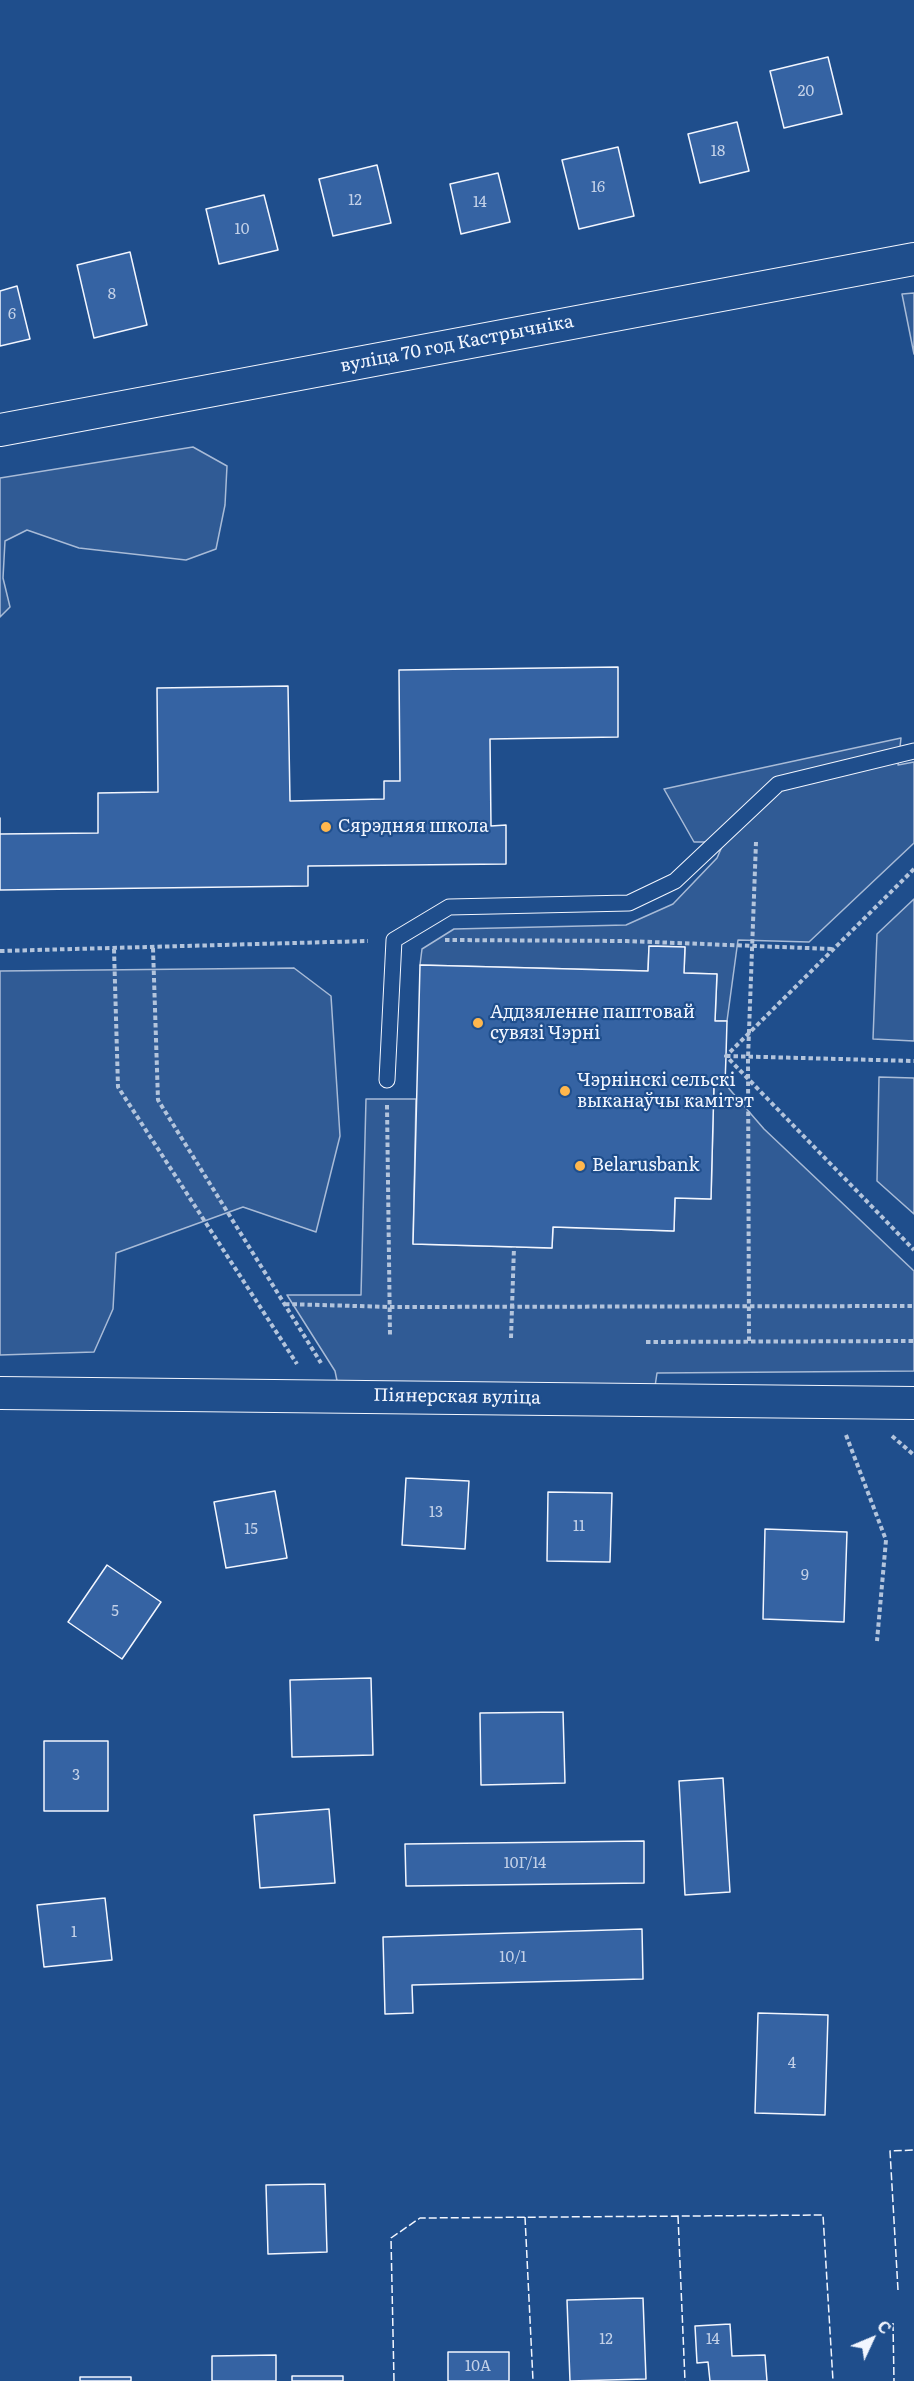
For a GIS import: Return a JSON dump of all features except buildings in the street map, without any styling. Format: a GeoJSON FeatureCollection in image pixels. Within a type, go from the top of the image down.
{"type":"FeatureCollection","features":[{"type":"Feature","properties":{"kind":"street","name":"вуліца 70 год Кастрычніка"},"geometry":{"type":"LineString","coordinates":[[0,430],[914,259]]}},
{"type":"Feature","properties":{"kind":"street","name":"Піянерская вуліца"},"geometry":{"type":"LineString","coordinates":[[0,1393],[328,1386],[914,1403]]}},
{"type":"Feature","properties":{"kind":"lane"},"geometry":{"type":"LineString","coordinates":[[387,1080],[393,940],[449,907],[629,903],[675,881],[778,784],[914,751]]}},
{"type":"Feature","properties":{"kind":"path"},"geometry":{"type":"LineString","coordinates":[[749,1341],[748,1058],[756,842]]}},
{"type":"Feature","properties":{"kind":"path"},"geometry":{"type":"LineString","coordinates":[[726,1056],[914,869]]}},
{"type":"Feature","properties":{"kind":"path"},"geometry":{"type":"LineString","coordinates":[[153,948],[158,1100],[284,1304],[328,1386]]}},
{"type":"Feature","properties":{"kind":"path"},"geometry":{"type":"LineString","coordinates":[[114,949],[118,1087],[303,1373],[328,1386]]}},
{"type":"Feature","properties":{"kind":"path"},"geometry":{"type":"LineString","coordinates":[[726,1056],[914,1062]]}},
{"type":"Feature","properties":{"kind":"path"},"geometry":{"type":"LineString","coordinates":[[726,1056],[914,1250]]}},
{"type":"Feature","properties":{"kind":"path"},"geometry":{"type":"LineString","coordinates":[[387,1080],[390,1335]]}},
{"type":"Feature","properties":{"kind":"path"},"geometry":{"type":"LineString","coordinates":[[511,1338],[514,1247]]}},
{"type":"Feature","properties":{"kind":"path"},"geometry":{"type":"LineString","coordinates":[[284,1304],[390,1307],[914,1306]]}},
{"type":"Feature","properties":{"kind":"path"},"geometry":{"type":"LineString","coordinates":[[646,1342],[914,1341]]}},
{"type":"Feature","properties":{"kind":"path"},"geometry":{"type":"LineString","coordinates":[[855,1431],[845,1431],[886,1540],[877,1641]]}},
{"type":"Feature","properties":{"kind":"path"},"geometry":{"type":"LineString","coordinates":[[896,1432],[887,1432],[914,1455]]}},
{"type":"Feature","properties":{"kind":"shaded area"},"geometry":{"type":"Polygon","coordinates":[[[914,293],[914,354],[902,294],[914,293]]]}},
{"type":"Feature","properties":{"kind":"shaded area"},"geometry":{"type":"Polygon","coordinates":[[[193,447],[227,466],[225,505],[216,549],[186,560],[79,548],[27,530],[5,541],[3,578],[10,607],[0,617],[0,478],[193,447]]]}},
{"type":"Feature","properties":{"kind":"shaded area"},"geometry":{"type":"Polygon","coordinates":[[[901,738],[898,765],[914,762],[914,843],[809,942],[738,940],[727,1021],[715,1021],[717,974],[684,973],[685,947],[649,946],[648,971],[420,965],[422,949],[454,929],[626,925],[673,904],[717,858],[724,842],[694,842],[664,789],[901,738]]]}},
{"type":"Feature","properties":{"kind":"shaded area"},"geometry":{"type":"Polygon","coordinates":[[[914,899],[914,1041],[873,1039],[877,934],[914,899]]]}},
{"type":"Feature","properties":{"kind":"shaded area"},"geometry":{"type":"Polygon","coordinates":[[[294,968],[331,996],[340,1136],[316,1232],[243,1207],[116,1253],[113,1309],[94,1352],[0,1355],[0,971],[294,968]]]}},
{"type":"Feature","properties":{"kind":"shaded area"},"geometry":{"type":"Polygon","coordinates":[[[879,1077],[914,1078],[914,1214],[877,1181],[879,1077]]]}},
{"type":"Feature","properties":{"kind":"shaded area"},"geometry":{"type":"Polygon","coordinates":[[[714,1084],[725,1084],[764,1129],[914,1271],[914,1371],[657,1373],[653,1400],[340,1395],[335,1371],[287,1295],[361,1295],[366,1099],[416,1099],[413,1244],[552,1248],[553,1227],[674,1231],[675,1198],[711,1199],[714,1084]]]}},
{"type":"Feature","properties":{"kind":"fence"},"geometry":{"type":"LineString","coordinates":[[898,2290],[890,2151],[914,2150]]}},
{"type":"Feature","properties":{"kind":"fence"},"geometry":{"type":"LineString","coordinates":[[394,2381],[391,2238],[420,2218],[823,2215],[833,2381]]}},
{"type":"Feature","properties":{"kind":"fence"},"geometry":{"type":"LineString","coordinates":[[678,2216],[685,2381]]}},
{"type":"Feature","properties":{"kind":"fence"},"geometry":{"type":"LineString","coordinates":[[525,2217],[533,2381]]}},
{"type":"Feature","properties":{"kind":"fence"},"geometry":{"type":"LineString","coordinates":[[893,2323],[894,2381]]}},
{"type":"Feature","properties":{"kind":"place","name":"Сярэдняя школа"},"geometry":{"type":"Point","coordinates":[326,827]}},
{"type":"Feature","properties":{"kind":"place","name":"Аддзяленне паштовай сувязі Чэрні"},"geometry":{"type":"Point","coordinates":[478,1023]}},
{"type":"Feature","properties":{"kind":"place","name":"Чэрнінскі сельскі выканаўчы камітэт"},"geometry":{"type":"Point","coordinates":[565,1091]}},
{"type":"Feature","properties":{"kind":"place","name":"Belarusbank"},"geometry":{"type":"Point","coordinates":[580,1166]}}]}
